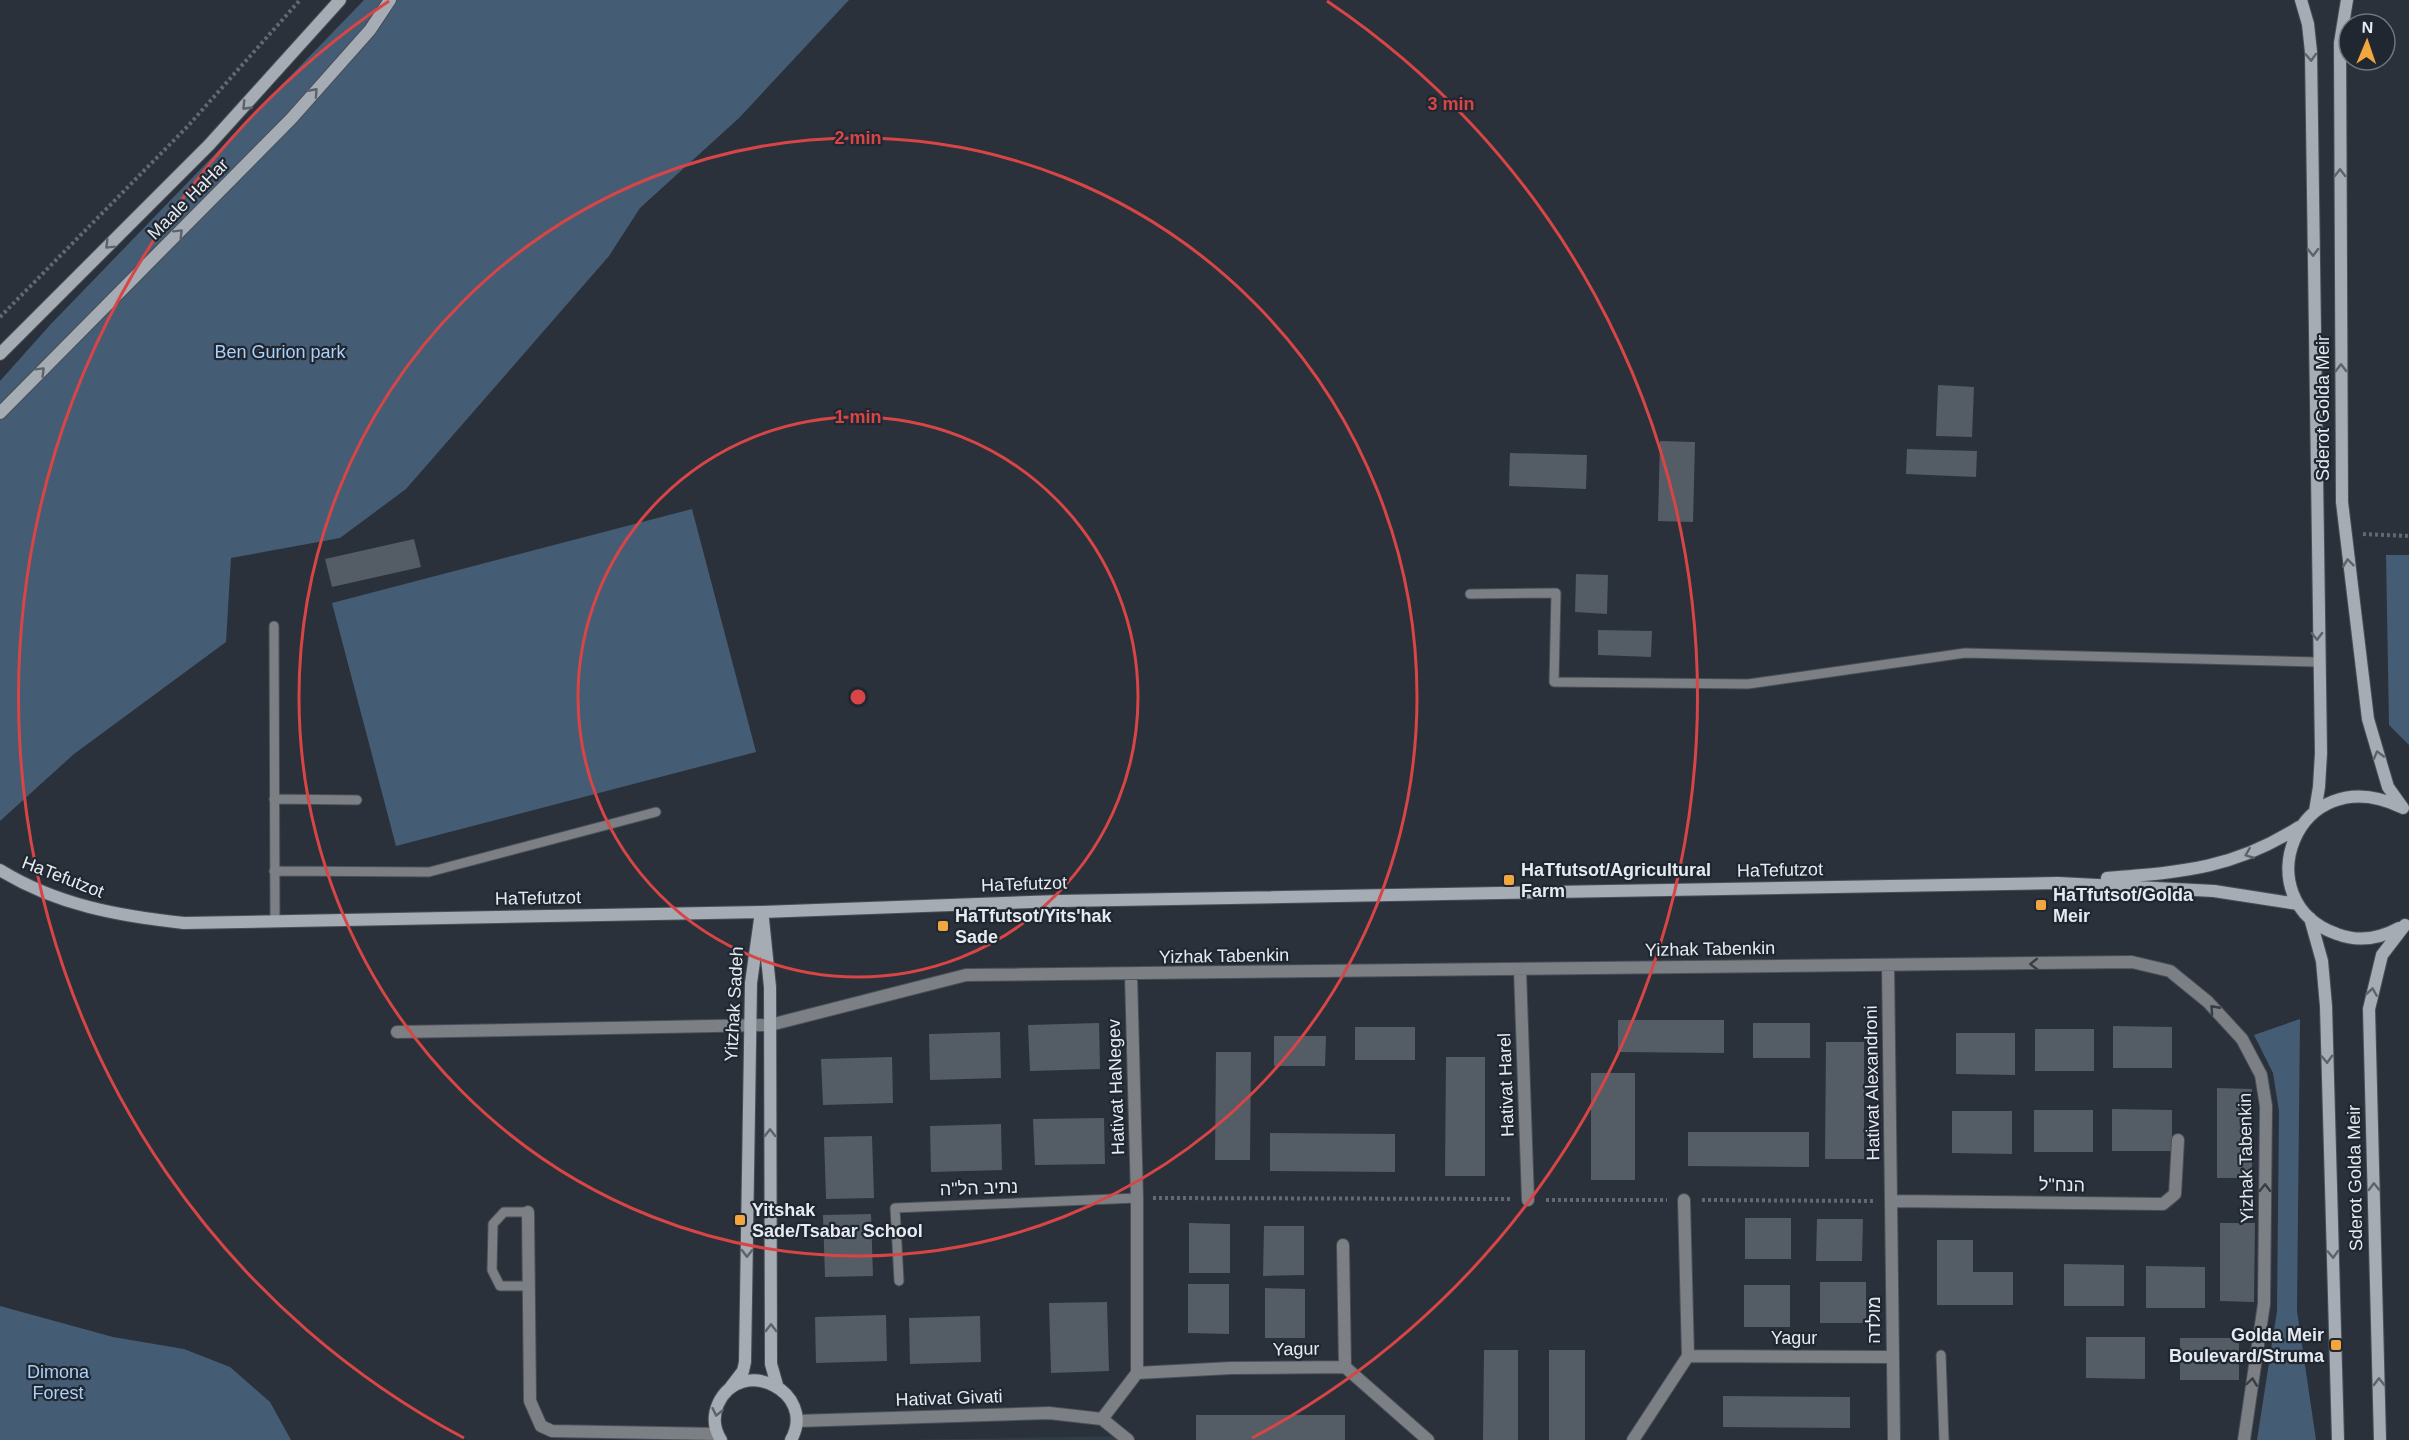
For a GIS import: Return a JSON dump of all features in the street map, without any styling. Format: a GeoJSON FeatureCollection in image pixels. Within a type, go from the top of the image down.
{"type":"FeatureCollection","features":[{"type":"Feature","properties":{"kind":"main road","name":"Maale HaHar"},"geometry":{"type":"LineString","coordinates":[[0,354],[209,145],[340,0]]}},
{"type":"Feature","properties":{"kind":"main road","name":"Maale HaHar"},"geometry":{"type":"LineString","coordinates":[[0,413],[291,119],[370,30],[390,0]]}},
{"type":"Feature","properties":{"kind":"main road","name":"Sderot Golda Meir"},"geometry":{"type":"LineString","coordinates":[[2301,0],[2311,52],[2320,753],[2319,787],[2315,811]]}},
{"type":"Feature","properties":{"kind":"main road","name":"Sderot Golda Meir"},"geometry":{"type":"LineString","coordinates":[[2347,0],[2340,43],[2344,533],[2368,719],[2388,788],[2406,810]]}},
{"type":"Feature","properties":{"kind":"main road"},"geometry":{"type":"LineString","coordinates":[[2406,810],[2381,798],[2358,795],[2335,799],[2315,811],[2301,826],[2292,844],[2288,865],[2290,885],[2298,904],[2326,931],[2346,938],[2366,939],[2387,934],[2407,923]]}},
{"type":"Feature","properties":{"kind":"main road","name":"HaTefutzot"},"geometry":{"type":"LineString","coordinates":[[2058,883],[2181,871],[2226,863],[2270,845],[2301,826]]}},
{"type":"Feature","properties":{"kind":"main road","name":"HaTefutzot"},"geometry":{"type":"LineString","coordinates":[[0,870],[50,895],[87,908],[129,917],[184,923],[761,912],[1059,901],[2058,883],[2214,891],[2298,904]]}},
{"type":"Feature","properties":{"kind":"main road","name":"Yitzhak Sadeh"},"geometry":{"type":"LineString","coordinates":[[761,912],[769,963],[771,1364],[777,1385]]}},
{"type":"Feature","properties":{"kind":"main road","name":"Yitzhak Sadeh"},"geometry":{"type":"LineString","coordinates":[[719,1437],[714,1422],[716,1409],[721,1397],[743,1371],[745,1362],[752,957],[761,912]]}},
{"type":"Feature","properties":{"kind":"main road","name":"Sderot Golda Meir"},"geometry":{"type":"LineString","coordinates":[[2310,918],[2322,961],[2326,1006],[2338,1440]]}},
{"type":"Feature","properties":{"kind":"main road","name":"Sderot Golda Meir"},"geometry":{"type":"LineString","coordinates":[[2380,1440],[2369,1009],[2382,955],[2407,923]]}},
{"type":"Feature","properties":{"kind":"main road"},"geometry":{"type":"LineString","coordinates":[[730,1388],[754,1379],[777,1385],[789,1396],[795,1407],[797,1421],[791,1440]]}},
{"type":"Feature","properties":{"kind":"street","name":"Yizhak Tabenkin"},"geometry":{"type":"LineString","coordinates":[[397,1032],[770,1025],[966,975],[1131,975],[2132,962],[2170,971],[2208,1002],[2242,1040],[2261,1075],[2266,1106],[2264,1304],[2244,1440]]}},
{"type":"Feature","properties":{"kind":"street","name":"Hativat Alexandroni"},"geometry":{"type":"LineString","coordinates":[[1888,965],[1891,1201]]}},
{"type":"Feature","properties":{"kind":"street","name":"Hativat Harel"},"geometry":{"type":"LineString","coordinates":[[1520,970],[1528,1200]]}},
{"type":"Feature","properties":{"kind":"street","name":"Hativat HaNegev"},"geometry":{"type":"LineString","coordinates":[[1131,975],[1137,1198],[1137,1373]]}},
{"type":"Feature","properties":{"kind":"street","name":"הנח\"ל"},"geometry":{"type":"LineString","coordinates":[[1891,1201],[2163,1204],[2175,1194],[2178,1140]]}},
{"type":"Feature","properties":{"kind":"street"},"geometry":{"type":"LineString","coordinates":[[1633,1440],[1688,1356],[1684,1200]]}},
{"type":"Feature","properties":{"kind":"street","name":"מולדה"},"geometry":{"type":"LineString","coordinates":[[1891,1201],[1894,1440]]}},
{"type":"Feature","properties":{"kind":"street"},"geometry":{"type":"LineString","coordinates":[[528,1212],[530,1401],[541,1426],[552,1431],[719,1437]]}},
{"type":"Feature","properties":{"kind":"street"},"geometry":{"type":"LineString","coordinates":[[1343,1245],[1345,1366]]}},
{"type":"Feature","properties":{"kind":"street","name":"Yagur"},"geometry":{"type":"LineString","coordinates":[[1688,1356],[1892,1357]]}},
{"type":"Feature","properties":{"kind":"street","name":"Yagur"},"geometry":{"type":"LineString","coordinates":[[1137,1373],[1231,1368],[1345,1366],[1428,1440]]}},
{"type":"Feature","properties":{"kind":"street"},"geometry":{"type":"LineString","coordinates":[[1128,1440],[1101,1419],[1137,1373]]}},
{"type":"Feature","properties":{"kind":"street","name":"Hativat Givati"},"geometry":{"type":"LineString","coordinates":[[797,1421],[1049,1413],[1101,1419]]}},
{"type":"Feature","properties":{"kind":"lane"},"geometry":{"type":"LineString","coordinates":[[1470,594],[1556,593],[1554,682],[1748,684],[1965,653],[2318,662]]}},
{"type":"Feature","properties":{"kind":"lane"},"geometry":{"type":"LineString","coordinates":[[274,626],[275,921]]}},
{"type":"Feature","properties":{"kind":"lane"},"geometry":{"type":"LineString","coordinates":[[274,799],[357,800]]}},
{"type":"Feature","properties":{"kind":"lane"},"geometry":{"type":"LineString","coordinates":[[274,871],[429,872],[656,812]]}},
{"type":"Feature","properties":{"kind":"lane","name":"נתיב הל\"ה"},"geometry":{"type":"LineString","coordinates":[[899,1281],[895,1208],[1137,1198]]}},
{"type":"Feature","properties":{"kind":"lane"},"geometry":{"type":"LineString","coordinates":[[528,1212],[504,1212],[493,1224],[492,1270],[500,1286],[528,1286]]}},
{"type":"Feature","properties":{"kind":"lane"},"geometry":{"type":"LineString","coordinates":[[1941,1355],[1944,1440]]}},
{"type":"Feature","properties":{"kind":"path"},"geometry":{"type":"LineString","coordinates":[[0,316],[187,127],[300,0]]}},
{"type":"Feature","properties":{"kind":"path"},"geometry":{"type":"LineString","coordinates":[[2344,533],[2409,536]]}},
{"type":"Feature","properties":{"kind":"shaded area"},"geometry":{"type":"Polygon","coordinates":[[[1124,1436],[1124,1440],[901,1440],[1124,1436]]]}},
{"type":"Feature","properties":{"kind":"green space","name":"Ben Gurion park"},"geometry":{"type":"Polygon","coordinates":[[[364,0],[849,0],[739,118],[640,208],[609,256],[406,489],[340,538],[231,558],[226,642],[74,754],[0,821],[0,381],[50,325],[364,0]]]}},
{"type":"Feature","properties":{"kind":"green space"},"geometry":{"type":"Polygon","coordinates":[[[692,509],[756,752],[396,846],[332,603],[692,509]]]}},
{"type":"Feature","properties":{"kind":"green space"},"geometry":{"type":"Polygon","coordinates":[[[2386,555],[2409,555],[2409,745],[2389,725],[2386,555]]]}},
{"type":"Feature","properties":{"kind":"green space"},"geometry":{"type":"Polygon","coordinates":[[[2300,1019],[2297,1311],[2316,1440],[2257,1440],[2277,1311],[2279,1111],[2273,1073],[2254,1035],[2300,1019]]]}},
{"type":"Feature","properties":{"kind":"green space","name":"Dimona Forest"},"geometry":{"type":"Polygon","coordinates":[[[0,1306],[113,1337],[184,1349],[230,1367],[270,1402],[291,1440],[0,1440],[0,1306]]]}},
{"type":"Feature","properties":{"kind":"building"},"geometry":{"type":"Polygon","coordinates":[[[1938,385],[1974,387],[1972,437],[1936,436],[1938,385]]]}},
{"type":"Feature","properties":{"kind":"building"},"geometry":{"type":"Polygon","coordinates":[[[1660,441],[1695,442],[1693,522],[1658,521],[1660,441]]]}},
{"type":"Feature","properties":{"kind":"building"},"geometry":{"type":"Polygon","coordinates":[[[1907,449],[1977,451],[1976,477],[1906,474],[1907,449]]]}},
{"type":"Feature","properties":{"kind":"building"},"geometry":{"type":"Polygon","coordinates":[[[1510,453],[1587,455],[1586,489],[1509,486],[1510,453]]]}},
{"type":"Feature","properties":{"kind":"building"},"geometry":{"type":"Polygon","coordinates":[[[414,539],[421,567],[332,587],[325,559],[414,539]]]}},
{"type":"Feature","properties":{"kind":"building"},"geometry":{"type":"Polygon","coordinates":[[[1576,574],[1608,575],[1607,614],[1575,612],[1576,574]]]}},
{"type":"Feature","properties":{"kind":"building"},"geometry":{"type":"Polygon","coordinates":[[[1598,630],[1652,631],[1651,657],[1598,655],[1598,630]]]}},
{"type":"Feature","properties":{"kind":"building"},"geometry":{"type":"Polygon","coordinates":[[[1618,1020],[1724,1020],[1724,1053],[1618,1052],[1618,1020]]]}},
{"type":"Feature","properties":{"kind":"building"},"geometry":{"type":"Polygon","coordinates":[[[1099,1023],[1100,1069],[1030,1071],[1028,1025],[1099,1023]]]}},
{"type":"Feature","properties":{"kind":"building"},"geometry":{"type":"Polygon","coordinates":[[[1753,1023],[1810,1023],[1810,1058],[1753,1058],[1753,1023]]]}},
{"type":"Feature","properties":{"kind":"building"},"geometry":{"type":"Polygon","coordinates":[[[2113,1026],[2172,1027],[2172,1068],[2113,1068],[2113,1026]]]}},
{"type":"Feature","properties":{"kind":"building"},"geometry":{"type":"Polygon","coordinates":[[[1355,1027],[1415,1027],[1415,1060],[1355,1060],[1355,1027]]]}},
{"type":"Feature","properties":{"kind":"building"},"geometry":{"type":"Polygon","coordinates":[[[2035,1029],[2094,1029],[2094,1071],[2035,1071],[2035,1029]]]}},
{"type":"Feature","properties":{"kind":"building"},"geometry":{"type":"Polygon","coordinates":[[[1000,1032],[1001,1078],[930,1080],[929,1034],[1000,1032]]]}},
{"type":"Feature","properties":{"kind":"building"},"geometry":{"type":"Polygon","coordinates":[[[1956,1033],[2015,1033],[2015,1075],[1956,1074],[1956,1033]]]}},
{"type":"Feature","properties":{"kind":"building"},"geometry":{"type":"Polygon","coordinates":[[[1274,1036],[1326,1036],[1325,1066],[1274,1066],[1274,1036]]]}},
{"type":"Feature","properties":{"kind":"building"},"geometry":{"type":"Polygon","coordinates":[[[1826,1042],[1864,1042],[1864,1159],[1825,1159],[1826,1042]]]}},
{"type":"Feature","properties":{"kind":"building"},"geometry":{"type":"Polygon","coordinates":[[[1216,1052],[1251,1052],[1250,1160],[1215,1160],[1216,1052]]]}},
{"type":"Feature","properties":{"kind":"building"},"geometry":{"type":"Polygon","coordinates":[[[892,1057],[893,1103],[823,1105],[821,1059],[892,1057]]]}},
{"type":"Feature","properties":{"kind":"building"},"geometry":{"type":"Polygon","coordinates":[[[1446,1057],[1485,1057],[1485,1176],[1445,1176],[1446,1057]]]}},
{"type":"Feature","properties":{"kind":"building"},"geometry":{"type":"Polygon","coordinates":[[[1591,1073],[1635,1073],[1635,1180],[1591,1180],[1591,1073]]]}},
{"type":"Feature","properties":{"kind":"building"},"geometry":{"type":"Polygon","coordinates":[[[2217,1088],[2252,1089],[2252,1178],[2217,1178],[2217,1088]]]}},
{"type":"Feature","properties":{"kind":"building"},"geometry":{"type":"Polygon","coordinates":[[[2112,1109],[2172,1110],[2172,1151],[2112,1151],[2112,1109]]]}},
{"type":"Feature","properties":{"kind":"building"},"geometry":{"type":"Polygon","coordinates":[[[2034,1110],[2093,1110],[2093,1152],[2034,1152],[2034,1110]]]}},
{"type":"Feature","properties":{"kind":"building"},"geometry":{"type":"Polygon","coordinates":[[[1952,1111],[2012,1111],[2012,1154],[1952,1153],[1952,1111]]]}},
{"type":"Feature","properties":{"kind":"building"},"geometry":{"type":"Polygon","coordinates":[[[1104,1118],[1105,1164],[1035,1165],[1033,1119],[1104,1118]]]}},
{"type":"Feature","properties":{"kind":"building"},"geometry":{"type":"Polygon","coordinates":[[[1001,1124],[1002,1170],[931,1172],[930,1126],[1001,1124]]]}},
{"type":"Feature","properties":{"kind":"building"},"geometry":{"type":"Polygon","coordinates":[[[1688,1132],[1809,1132],[1809,1167],[1688,1166],[1688,1132]]]}},
{"type":"Feature","properties":{"kind":"building"},"geometry":{"type":"Polygon","coordinates":[[[1270,1133],[1395,1134],[1395,1172],[1270,1171],[1270,1133]]]}},
{"type":"Feature","properties":{"kind":"building"},"geometry":{"type":"Polygon","coordinates":[[[872,1136],[874,1198],[826,1199],[824,1137],[872,1136]]]}},
{"type":"Feature","properties":{"kind":"building"},"geometry":{"type":"Polygon","coordinates":[[[871,1214],[873,1276],[825,1277],[823,1215],[871,1214]]]}},
{"type":"Feature","properties":{"kind":"building"},"geometry":{"type":"Polygon","coordinates":[[[1745,1218],[1791,1218],[1791,1259],[1745,1259],[1745,1218]]]}},
{"type":"Feature","properties":{"kind":"building"},"geometry":{"type":"Polygon","coordinates":[[[1817,1219],[1863,1219],[1862,1261],[1816,1261],[1817,1219]]]}},
{"type":"Feature","properties":{"kind":"building"},"geometry":{"type":"Polygon","coordinates":[[[1189,1223],[1230,1224],[1230,1273],[1189,1273],[1189,1223]]]}},
{"type":"Feature","properties":{"kind":"building"},"geometry":{"type":"Polygon","coordinates":[[[2220,1223],[2255,1223],[2254,1302],[2220,1301],[2220,1223]]]}},
{"type":"Feature","properties":{"kind":"building"},"geometry":{"type":"Polygon","coordinates":[[[1264,1226],[1304,1226],[1304,1275],[1263,1276],[1264,1226]]]}},
{"type":"Feature","properties":{"kind":"building"},"geometry":{"type":"Polygon","coordinates":[[[1937,1240],[1973,1240],[1973,1272],[2013,1272],[2013,1305],[1937,1305],[1937,1240]]]}},
{"type":"Feature","properties":{"kind":"building"},"geometry":{"type":"Polygon","coordinates":[[[2064,1264],[2124,1265],[2124,1306],[2064,1306],[2064,1264]]]}},
{"type":"Feature","properties":{"kind":"building"},"geometry":{"type":"Polygon","coordinates":[[[2146,1266],[2205,1267],[2205,1308],[2146,1308],[2146,1266]]]}},
{"type":"Feature","properties":{"kind":"building"},"geometry":{"type":"Polygon","coordinates":[[[1820,1282],[1866,1282],[1866,1323],[1820,1323],[1820,1282]]]}},
{"type":"Feature","properties":{"kind":"building"},"geometry":{"type":"Polygon","coordinates":[[[1188,1284],[1229,1284],[1229,1334],[1188,1333],[1188,1284]]]}},
{"type":"Feature","properties":{"kind":"building"},"geometry":{"type":"Polygon","coordinates":[[[1744,1285],[1790,1285],[1790,1327],[1744,1327],[1744,1285]]]}},
{"type":"Feature","properties":{"kind":"building"},"geometry":{"type":"Polygon","coordinates":[[[1265,1288],[1305,1289],[1305,1338],[1265,1338],[1265,1288]]]}},
{"type":"Feature","properties":{"kind":"building"},"geometry":{"type":"Polygon","coordinates":[[[1107,1302],[1109,1371],[1051,1373],[1049,1303],[1107,1302]]]}},
{"type":"Feature","properties":{"kind":"building"},"geometry":{"type":"Polygon","coordinates":[[[886,1315],[887,1361],[816,1363],[815,1317],[886,1315]]]}},
{"type":"Feature","properties":{"kind":"building"},"geometry":{"type":"Polygon","coordinates":[[[980,1316],[981,1362],[910,1364],[909,1318],[980,1316]]]}},
{"type":"Feature","properties":{"kind":"building"},"geometry":{"type":"Polygon","coordinates":[[[2086,1337],[2145,1337],[2145,1379],[2086,1378],[2086,1337]]]}},
{"type":"Feature","properties":{"kind":"building"},"geometry":{"type":"Polygon","coordinates":[[[2180,1338],[2239,1338],[2239,1380],[2180,1380],[2180,1338]]]}},
{"type":"Feature","properties":{"kind":"building"},"geometry":{"type":"Polygon","coordinates":[[[1484,1350],[1518,1350],[1518,1440],[1483,1440],[1484,1350]]]}},
{"type":"Feature","properties":{"kind":"building"},"geometry":{"type":"Polygon","coordinates":[[[1549,1350],[1585,1350],[1585,1440],[1549,1440],[1549,1350]]]}},
{"type":"Feature","properties":{"kind":"building"},"geometry":{"type":"Polygon","coordinates":[[[1723,1396],[1850,1397],[1850,1428],[1723,1427],[1723,1396]]]}},
{"type":"Feature","properties":{"kind":"building"},"geometry":{"type":"Polygon","coordinates":[[[1196,1415],[1345,1415],[1345,1440],[1196,1440],[1196,1415]]]}},
{"type":"Feature","properties":{"kind":"place","name":"HaTfutsot/Agricultural Farm"},"geometry":{"type":"Point","coordinates":[1509,880]}},
{"type":"Feature","properties":{"kind":"place","name":"HaTfutsot/Golda Meir"},"geometry":{"type":"Point","coordinates":[2041,905]}},
{"type":"Feature","properties":{"kind":"place","name":"HaTfutsot/Yits'hak Sade"},"geometry":{"type":"Point","coordinates":[943,926]}},
{"type":"Feature","properties":{"kind":"place","name":"Yitshak Sade/Tsabar School"},"geometry":{"type":"Point","coordinates":[740,1220]}},
{"type":"Feature","properties":{"kind":"place","name":"Golda Meir Boulevard/Struma"},"geometry":{"type":"Point","coordinates":[2336,1345]}}]}
